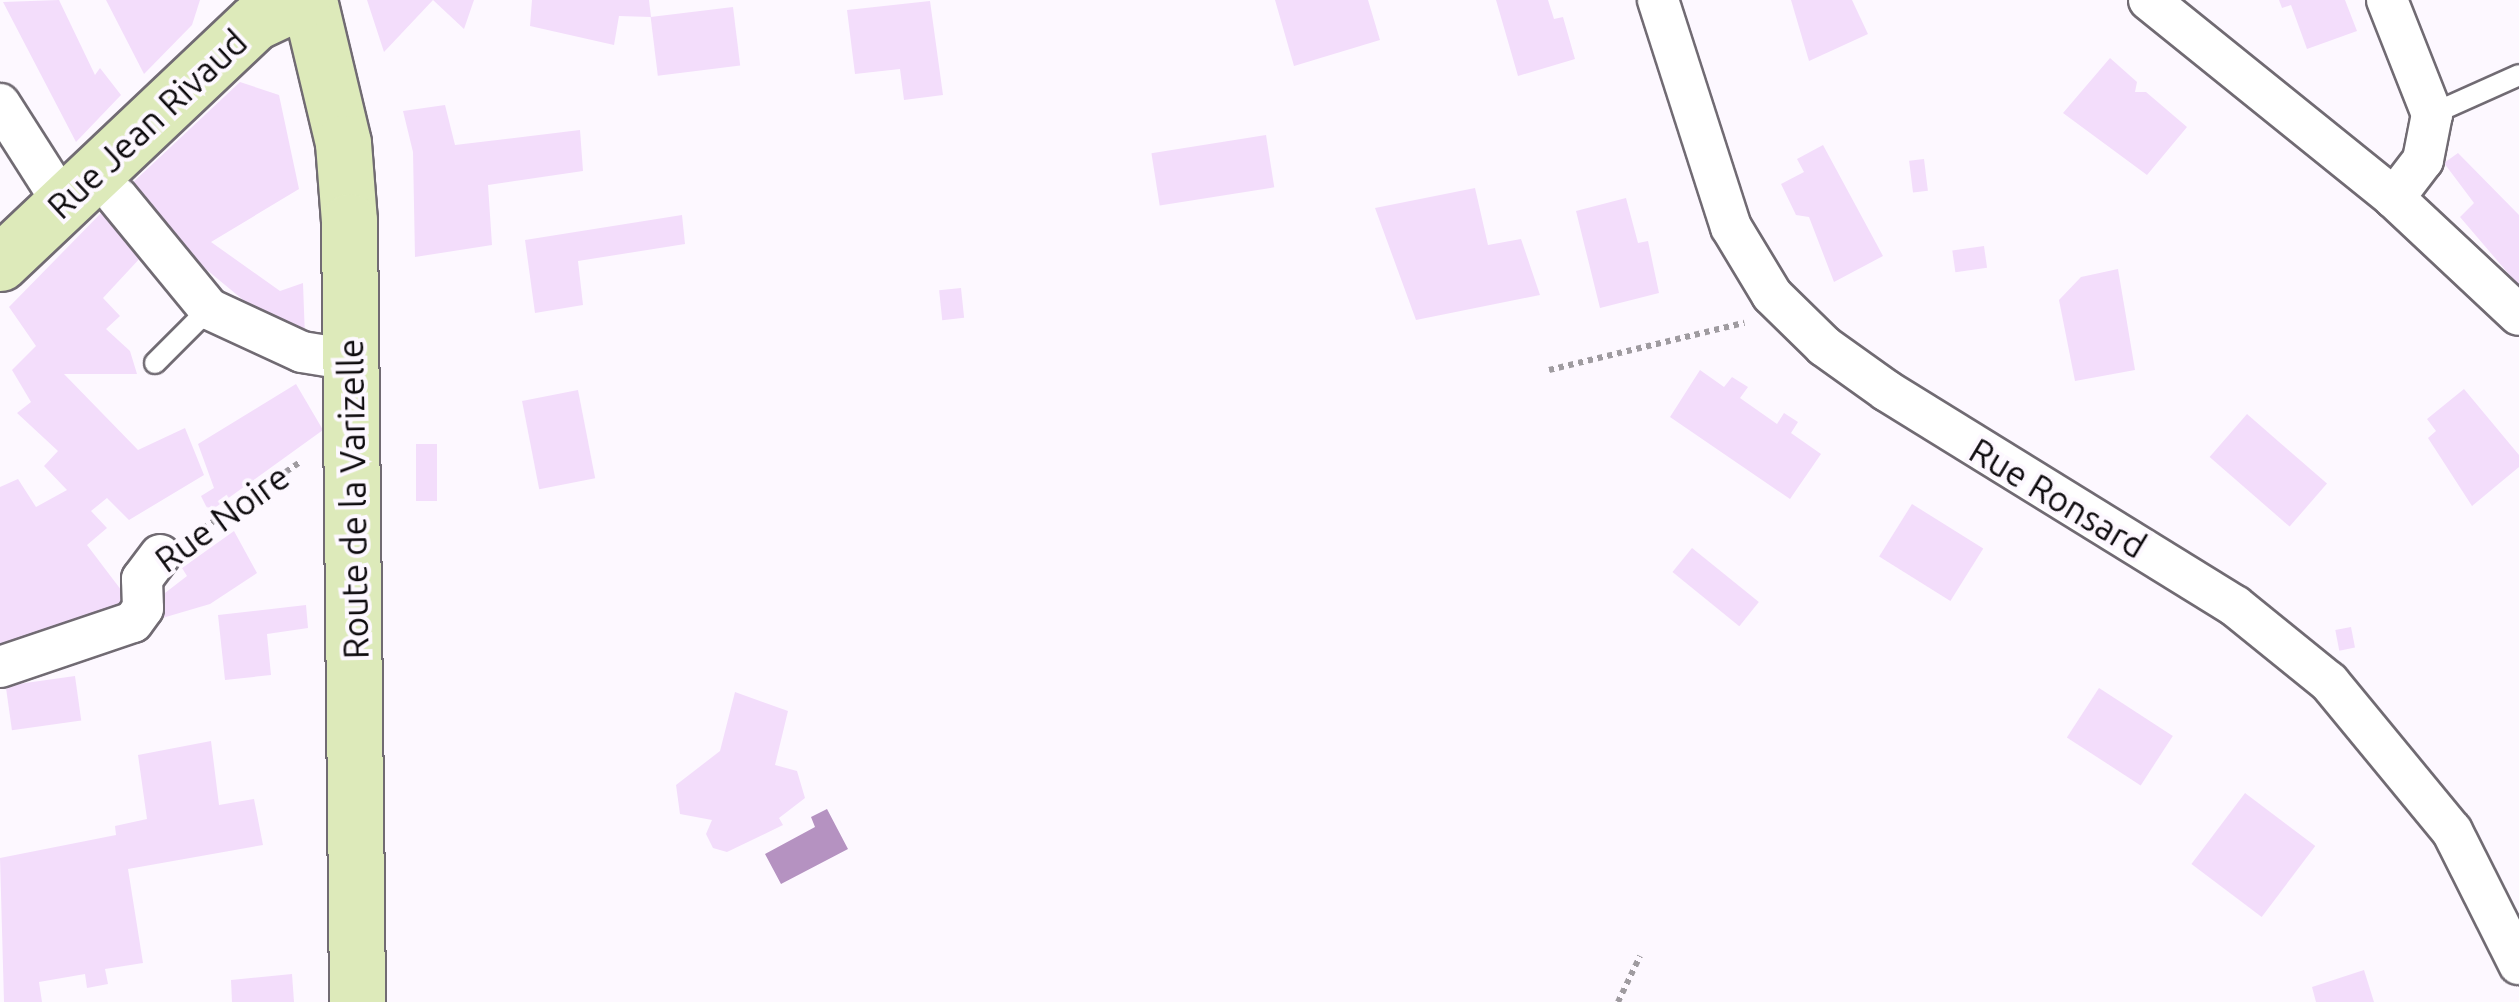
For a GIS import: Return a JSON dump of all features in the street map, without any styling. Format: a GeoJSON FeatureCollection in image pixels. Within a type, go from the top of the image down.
{"type":"FeatureCollection","features":[{"type":"Feature","properties":{"kind":"street","name":"Rue Jean Rivaud"},"geometry":{"type":"LineString","coordinates":[[0,263],[255,22],[305,0]]}},
{"type":"Feature","properties":{"kind":"street","name":"Route de la Varizelle"},"geometry":{"type":"LineString","coordinates":[[305,0],[344,144],[352,360],[357,1002]]}},
{"type":"Feature","properties":{"kind":"street","name":"Rue Ronsard"},"geometry":{"type":"LineString","coordinates":[[1658,0],[1731,228],[1777,300],[1888,392],[2235,606],[2329,682],[2452,831],[2519,964]]}},
{"type":"Feature","properties":{"kind":"street"},"geometry":{"type":"LineString","coordinates":[[2149,0],[2394,198],[2519,315]]}},
{"type":"Feature","properties":{"kind":"street"},"geometry":{"type":"LineString","coordinates":[[2387,0],[2432,114],[2423,160],[2394,198]]}},
{"type":"Feature","properties":{"kind":"street"},"geometry":{"type":"LineString","coordinates":[[0,104],[63,203]]}},
{"type":"Feature","properties":{"kind":"street"},"geometry":{"type":"LineString","coordinates":[[117,197],[209,309],[302,352],[352,360]]}},
{"type":"Feature","properties":{"kind":"street","name":"Rue Noire"},"geometry":{"type":"LineString","coordinates":[[0,668],[134,622],[143,608],[142,578],[160,555]]}},
{"type":"Feature","properties":{"kind":"lane"},"geometry":{"type":"LineString","coordinates":[[2432,114],[2519,76]]}},
{"type":"Feature","properties":{"kind":"lane"},"geometry":{"type":"LineString","coordinates":[[155,362],[209,309]]}},
{"type":"Feature","properties":{"kind":"path"},"geometry":{"type":"LineString","coordinates":[[1550,370],[1733,328],[1777,300]]}},
{"type":"Feature","properties":{"kind":"path","name":"Rue Noire"},"geometry":{"type":"LineString","coordinates":[[160,555],[309,454]]}},
{"type":"Feature","properties":{"kind":"path"},"geometry":{"type":"LineString","coordinates":[[1618,1002],[1640,956]]}},
{"type":"Feature","properties":{"kind":"shaded area"},"geometry":{"type":"Polygon","coordinates":[[[827,809],[848,849],[781,884],[765,854],[815,827],[811,817],[827,809]]]}},
{"type":"Feature","properties":{"kind":"building"},"geometry":{"type":"Polygon","coordinates":[[[59,0],[95,75],[100,68],[121,95],[76,142],[3,2],[59,0]]]}},
{"type":"Feature","properties":{"kind":"building"},"geometry":{"type":"Polygon","coordinates":[[[106,0],[200,0],[192,25],[144,74],[106,0]]]}},
{"type":"Feature","properties":{"kind":"building"},"geometry":{"type":"Polygon","coordinates":[[[367,0],[433,0],[384,52],[367,0]]]}},
{"type":"Feature","properties":{"kind":"building"},"geometry":{"type":"Polygon","coordinates":[[[433,0],[474,0],[464,29],[433,0]]]}},
{"type":"Feature","properties":{"kind":"building"},"geometry":{"type":"Polygon","coordinates":[[[532,0],[649,0],[651,17],[619,16],[614,45],[530,26],[532,0]]]}},
{"type":"Feature","properties":{"kind":"building"},"geometry":{"type":"Polygon","coordinates":[[[1275,0],[1368,0],[1380,40],[1294,66],[1275,0]]]}},
{"type":"Feature","properties":{"kind":"building"},"geometry":{"type":"Polygon","coordinates":[[[1496,0],[1548,0],[1554,19],[1563,17],[1575,59],[1518,76],[1496,0]]]}},
{"type":"Feature","properties":{"kind":"building"},"geometry":{"type":"Polygon","coordinates":[[[1791,0],[1852,0],[1868,34],[1809,61],[1791,0]]]}},
{"type":"Feature","properties":{"kind":"building"},"geometry":{"type":"Polygon","coordinates":[[[2279,0],[2345,0],[2357,31],[2307,49],[2291,5],[2282,8],[2279,0]]]}},
{"type":"Feature","properties":{"kind":"building"},"geometry":{"type":"Polygon","coordinates":[[[930,1],[943,95],[904,100],[900,69],[855,74],[847,10],[930,1]]]}},
{"type":"Feature","properties":{"kind":"building"},"geometry":{"type":"Polygon","coordinates":[[[733,7],[740,66],[658,76],[651,17],[733,7]]]}},
{"type":"Feature","properties":{"kind":"building"},"geometry":{"type":"Polygon","coordinates":[[[2110,58],[2137,82],[2135,92],[2146,92],[2187,127],[2147,175],[2063,113],[2110,58]]]}},
{"type":"Feature","properties":{"kind":"building"},"geometry":{"type":"Polygon","coordinates":[[[240,82],[279,95],[299,189],[211,242],[280,291],[303,283],[305,338],[265,318],[179,247],[128,187],[240,82]]]}},
{"type":"Feature","properties":{"kind":"building"},"geometry":{"type":"Polygon","coordinates":[[[445,105],[455,145],[580,130],[583,171],[488,185],[492,245],[415,257],[413,152],[403,111],[445,105]]]}},
{"type":"Feature","properties":{"kind":"building"},"geometry":{"type":"Polygon","coordinates":[[[1266,135],[1274,187],[1160,205],[1151,153],[1266,135]]]}},
{"type":"Feature","properties":{"kind":"building"},"geometry":{"type":"Polygon","coordinates":[[[1823,145],[1883,256],[1834,282],[1809,217],[1796,215],[1781,184],[1804,172],[1797,159],[1823,145]]]}},
{"type":"Feature","properties":{"kind":"building"},"geometry":{"type":"Polygon","coordinates":[[[2458,153],[2519,215],[2519,286],[2460,217],[2474,203],[2444,163],[2458,153]]]}},
{"type":"Feature","properties":{"kind":"building"},"geometry":{"type":"Polygon","coordinates":[[[1924,159],[1928,191],[1913,193],[1909,161],[1924,159]]]}},
{"type":"Feature","properties":{"kind":"building"},"geometry":{"type":"Polygon","coordinates":[[[1475,188],[1488,245],[1521,239],[1540,295],[1416,320],[1375,208],[1475,188]]]}},
{"type":"Feature","properties":{"kind":"building"},"geometry":{"type":"Polygon","coordinates":[[[1626,198],[1638,243],[1648,241],[1659,293],[1600,308],[1576,211],[1626,198]]]}},
{"type":"Feature","properties":{"kind":"building"},"geometry":{"type":"Polygon","coordinates":[[[106,208],[142,256],[103,298],[120,316],[106,329],[130,351],[137,374],[64,374],[138,450],[185,428],[204,475],[129,520],[107,498],[91,511],[107,528],[87,545],[134,607],[0,655],[0,487],[18,479],[36,507],[67,490],[44,466],[58,451],[17,413],[31,402],[12,370],[36,346],[9,307],[106,208]]]}},
{"type":"Feature","properties":{"kind":"building"},"geometry":{"type":"Polygon","coordinates":[[[682,215],[685,244],[578,261],[583,305],[535,313],[525,240],[682,215]]]}},
{"type":"Feature","properties":{"kind":"building"},"geometry":{"type":"Polygon","coordinates":[[[1984,246],[1987,268],[1955,272],[1952,250],[1984,246]]]}},
{"type":"Feature","properties":{"kind":"building"},"geometry":{"type":"Polygon","coordinates":[[[2118,269],[2135,370],[2075,381],[2059,300],[2081,277],[2118,269]]]}},
{"type":"Feature","properties":{"kind":"building"},"geometry":{"type":"Polygon","coordinates":[[[961,288],[964,318],[942,320],[939,290],[961,288]]]}},
{"type":"Feature","properties":{"kind":"building"},"geometry":{"type":"Polygon","coordinates":[[[1700,370],[1724,387],[1732,377],[1748,387],[1740,398],[1777,424],[1784,413],[1798,422],[1791,433],[1821,454],[1790,499],[1670,417],[1700,370]]]}},
{"type":"Feature","properties":{"kind":"building"},"geometry":{"type":"Polygon","coordinates":[[[296,384],[323,430],[209,512],[201,496],[214,488],[198,444],[296,384]]]}},
{"type":"Feature","properties":{"kind":"building"},"geometry":{"type":"Polygon","coordinates":[[[2464,389],[2519,455],[2519,467],[2472,506],[2428,438],[2436,431],[2427,419],[2464,389]]]}},
{"type":"Feature","properties":{"kind":"building"},"geometry":{"type":"Polygon","coordinates":[[[578,390],[595,478],[539,489],[522,401],[578,390]]]}},
{"type":"Feature","properties":{"kind":"building"},"geometry":{"type":"Polygon","coordinates":[[[2247,414],[2327,484],[2290,527],[2210,457],[2247,414]]]}},
{"type":"Feature","properties":{"kind":"building"},"geometry":{"type":"Polygon","coordinates":[[[416,444],[437,444],[437,501],[416,501],[416,444]]]}},
{"type":"Feature","properties":{"kind":"building"},"geometry":{"type":"Polygon","coordinates":[[[1912,504],[1983,549],[1950,601],[1879,557],[1912,504]]]}},
{"type":"Feature","properties":{"kind":"building"},"geometry":{"type":"Polygon","coordinates":[[[234,531],[257,573],[210,604],[159,619],[152,603],[187,576],[182,568],[234,531]]]}},
{"type":"Feature","properties":{"kind":"building"},"geometry":{"type":"Polygon","coordinates":[[[1692,548],[1759,602],[1739,626],[1672,572],[1692,548]]]}},
{"type":"Feature","properties":{"kind":"building"},"geometry":{"type":"Polygon","coordinates":[[[306,605],[308,628],[267,634],[271,675],[225,680],[218,615],[306,605]]]}},
{"type":"Feature","properties":{"kind":"building"},"geometry":{"type":"Polygon","coordinates":[[[2351,627],[2355,648],[2339,651],[2335,630],[2351,627]]]}},
{"type":"Feature","properties":{"kind":"building"},"geometry":{"type":"Polygon","coordinates":[[[75,676],[81,721],[12,730],[6,686],[75,676]]]}},
{"type":"Feature","properties":{"kind":"building"},"geometry":{"type":"Polygon","coordinates":[[[2099,688],[2173,736],[2141,785],[2067,737],[2099,688]]]}},
{"type":"Feature","properties":{"kind":"building"},"geometry":{"type":"Polygon","coordinates":[[[735,692],[788,711],[775,765],[797,771],[805,798],[779,818],[783,825],[727,852],[713,848],[706,834],[712,820],[680,814],[676,785],[720,751],[735,692]]]}},
{"type":"Feature","properties":{"kind":"building"},"geometry":{"type":"Polygon","coordinates":[[[211,741],[219,805],[254,799],[263,845],[128,869],[143,963],[105,969],[108,984],[87,988],[85,974],[39,982],[42,1002],[4,1002],[0,858],[116,835],[115,826],[147,819],[138,755],[211,741]]]}},
{"type":"Feature","properties":{"kind":"building"},"geometry":{"type":"Polygon","coordinates":[[[2245,793],[2315,846],[2262,917],[2191,864],[2245,793]]]}},
{"type":"Feature","properties":{"kind":"building"},"geometry":{"type":"Polygon","coordinates":[[[2364,970],[2374,1002],[2316,1002],[2312,987],[2364,970]]]}},
{"type":"Feature","properties":{"kind":"building"},"geometry":{"type":"Polygon","coordinates":[[[292,974],[294,1002],[232,1002],[231,980],[292,974]]]}}]}
